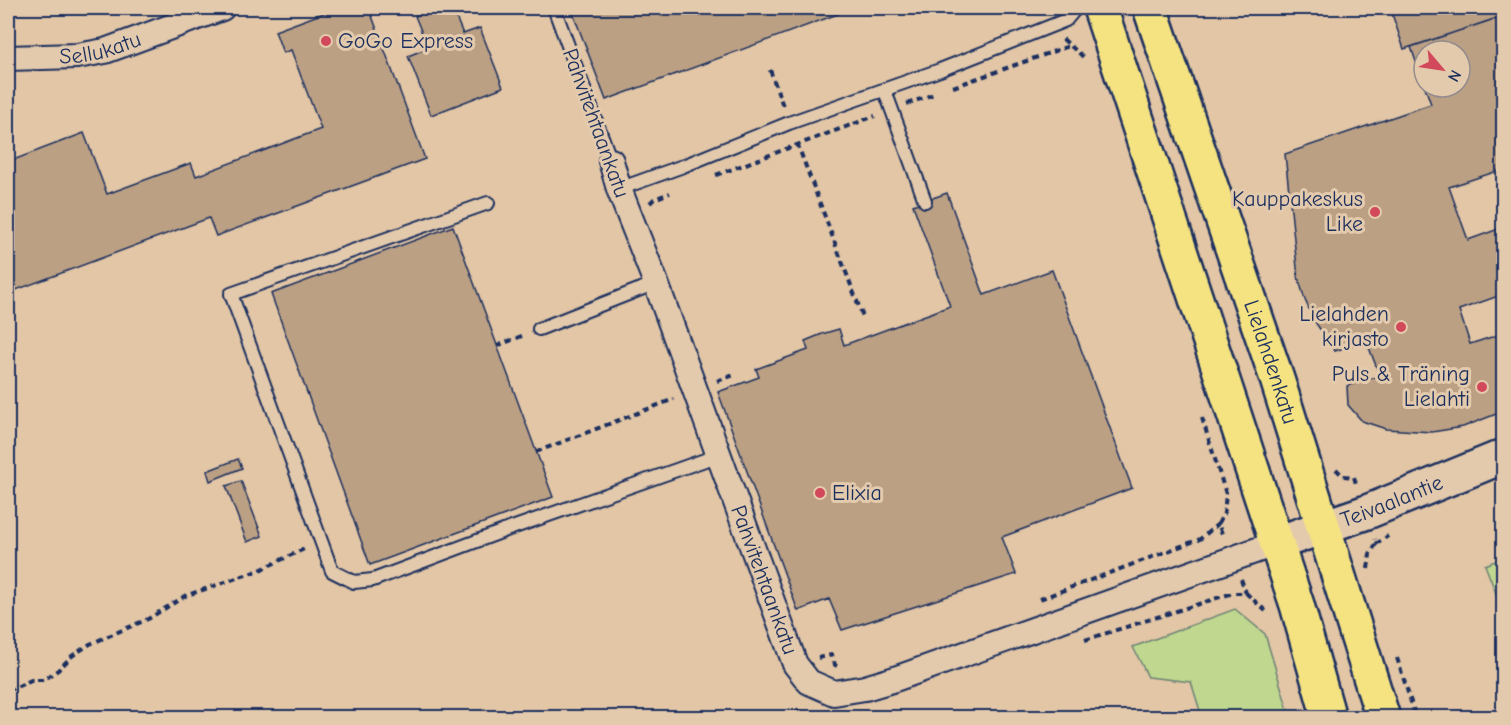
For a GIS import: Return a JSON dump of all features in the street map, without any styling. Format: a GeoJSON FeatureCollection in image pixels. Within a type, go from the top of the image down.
{"type":"FeatureCollection","features":[{"type":"Feature","properties":{"kind":"main road"},"geometry":{"type":"LineString","coordinates":[[1100,8],[1297,605],[1329,717]]}},
{"type":"Feature","properties":{"kind":"main road","name":"Lielahdenkatu"},"geometry":{"type":"LineString","coordinates":[[1150,8],[1273,368],[1383,717]]}},
{"type":"Feature","properties":{"kind":"main road","name":"Teivaalantie"},"geometry":{"type":"LineString","coordinates":[[1276,543],[1367,512],[1503,456]]}},
{"type":"Feature","properties":{"kind":"street","name":"Sellukatu"},"geometry":{"type":"LineString","coordinates":[[8,58],[77,56],[105,51],[222,8]]}},
{"type":"Feature","properties":{"kind":"street","name":"Pahvitehtaankatu"},"geometry":{"type":"LineString","coordinates":[[611,161],[619,189],[656,283],[795,664],[809,682],[834,693],[903,676],[1276,543]]}},
{"type":"Feature","properties":{"kind":"lane","name":"Pahvitehtaankatu"},"geometry":{"type":"LineString","coordinates":[[554,8],[611,161]]}},
{"type":"Feature","properties":{"kind":"lane"},"geometry":{"type":"LineString","coordinates":[[619,189],[789,123],[940,70],[1066,20],[1076,8]]}},
{"type":"Feature","properties":{"kind":"lane"},"geometry":{"type":"LineString","coordinates":[[885,91],[925,201]]}},
{"type":"Feature","properties":{"kind":"lane"},"geometry":{"type":"LineString","coordinates":[[488,202],[231,294],[332,571],[354,582],[373,580],[719,455]]}},
{"type":"Feature","properties":{"kind":"lane"},"geometry":{"type":"LineString","coordinates":[[539,329],[656,283]]}},
{"type":"Feature","properties":{"kind":"path"},"geometry":{"type":"LineString","coordinates":[[1056,24],[1061,37],[1088,63]]}},
{"type":"Feature","properties":{"kind":"path"},"geometry":{"type":"LineString","coordinates":[[947,89],[1069,46]]}},
{"type":"Feature","properties":{"kind":"path"},"geometry":{"type":"LineString","coordinates":[[770,70],[863,317]]}},
{"type":"Feature","properties":{"kind":"path"},"geometry":{"type":"LineString","coordinates":[[710,177],[936,93]]}},
{"type":"Feature","properties":{"kind":"path"},"geometry":{"type":"LineString","coordinates":[[648,205],[654,199],[673,192]]}},
{"type":"Feature","properties":{"kind":"path"},"geometry":{"type":"LineString","coordinates":[[497,346],[539,329]]}},
{"type":"Feature","properties":{"kind":"path"},"geometry":{"type":"LineString","coordinates":[[536,452],[734,375]]}},
{"type":"Feature","properties":{"kind":"path"},"geometry":{"type":"LineString","coordinates":[[1035,601],[1200,539],[1218,524],[1224,513],[1226,494],[1199,408]]}},
{"type":"Feature","properties":{"kind":"path"},"geometry":{"type":"LineString","coordinates":[[1353,477],[1367,512],[1376,544],[1370,554],[1368,568],[1370,580]]}},
{"type":"Feature","properties":{"kind":"path"},"geometry":{"type":"LineString","coordinates":[[1218,524],[1246,593],[1270,614]]}},
{"type":"Feature","properties":{"kind":"path"},"geometry":{"type":"LineString","coordinates":[[8,691],[31,680],[43,680],[90,644],[148,619],[185,596],[260,570],[321,541]]}},
{"type":"Feature","properties":{"kind":"path"},"geometry":{"type":"LineString","coordinates":[[1075,643],[1233,593],[1246,593]]}},
{"type":"Feature","properties":{"kind":"path"},"geometry":{"type":"LineString","coordinates":[[795,664],[832,655],[836,665],[845,670]]}},
{"type":"Feature","properties":{"kind":"path"},"geometry":{"type":"LineString","coordinates":[[1396,656],[1416,717]]}},
{"type":"Feature","properties":{"kind":"path"},"geometry":{"type":"LineString","coordinates":[[796,709],[800,715],[810,717]]}},
{"type":"Feature","properties":{"kind":"green space"},"geometry":{"type":"Polygon","coordinates":[[[1503,558],[1504,606],[1501,606],[1485,565],[1503,558]]]}},
{"type":"Feature","properties":{"kind":"green space"},"geometry":{"type":"Polygon","coordinates":[[[1235,609],[1265,634],[1290,717],[1202,717],[1191,682],[1148,677],[1133,647],[1235,609]]]}},
{"type":"Feature","properties":{"kind":"building"},"geometry":{"type":"Polygon","coordinates":[[[337,8],[369,8],[425,159],[216,236],[209,218],[8,293],[8,162],[84,133],[107,194],[191,163],[196,176],[321,129],[291,50],[283,53],[275,31],[337,8]]]}},
{"type":"Feature","properties":{"kind":"building"},"geometry":{"type":"Polygon","coordinates":[[[438,8],[452,8],[463,34],[480,28],[503,87],[431,115],[408,56],[428,48],[415,16],[438,8]]]}},
{"type":"Feature","properties":{"kind":"building"},"geometry":{"type":"Polygon","coordinates":[[[571,8],[854,8],[606,100],[571,8]]]}},
{"type":"Feature","properties":{"kind":"building"},"geometry":{"type":"Polygon","coordinates":[[[1390,8],[1504,8],[1504,16],[1434,39],[1412,39],[1412,46],[1404,49],[1390,8]]]}},
{"type":"Feature","properties":{"kind":"building","name":"Kauppakeskus Like"},"geometry":{"type":"Polygon","coordinates":[[[1497,18],[1504,36],[1504,103],[1502,103],[1504,107],[1504,169],[1449,187],[1468,240],[1504,227],[1504,294],[1459,310],[1470,344],[1504,333],[1504,411],[1463,427],[1432,432],[1386,429],[1362,421],[1348,405],[1347,386],[1380,376],[1366,340],[1335,351],[1315,322],[1305,300],[1298,277],[1285,154],[1431,104],[1429,99],[1472,99],[1472,39],[1435,39],[1497,18]]]}},
{"type":"Feature","properties":{"kind":"building"},"geometry":{"type":"Polygon","coordinates":[[[947,193],[984,295],[1052,270],[1132,488],[1002,537],[1016,574],[842,630],[829,599],[798,611],[718,392],[759,377],[756,369],[808,350],[805,341],[822,334],[839,329],[844,345],[950,306],[913,205],[947,193]]]}},
{"type":"Feature","properties":{"kind":"building"},"geometry":{"type":"Polygon","coordinates":[[[453,226],[553,497],[370,565],[271,294],[453,226]]]}},
{"type":"Feature","properties":{"kind":"building"},"geometry":{"type":"Polygon","coordinates":[[[238,459],[242,468],[210,481],[207,471],[238,459]]]}},
{"type":"Feature","properties":{"kind":"building"},"geometry":{"type":"Polygon","coordinates":[[[241,481],[262,536],[247,542],[226,486],[241,481]]]}},
{"type":"Feature","properties":{"kind":"place","name":"GoGo Express"},"geometry":{"type":"Point","coordinates":[326,41]}},
{"type":"Feature","properties":{"kind":"place","name":"Kauppakeskus Like"},"geometry":{"type":"Point","coordinates":[1375,212]}},
{"type":"Feature","properties":{"kind":"place","name":"Lielahden kirjasto"},"geometry":{"type":"Point","coordinates":[1401,327]}},
{"type":"Feature","properties":{"kind":"place","name":"Puls & Träning Lielahti"},"geometry":{"type":"Point","coordinates":[1482,387]}},
{"type":"Feature","properties":{"kind":"place","name":"Elixia"},"geometry":{"type":"Point","coordinates":[820,493]}}]}
